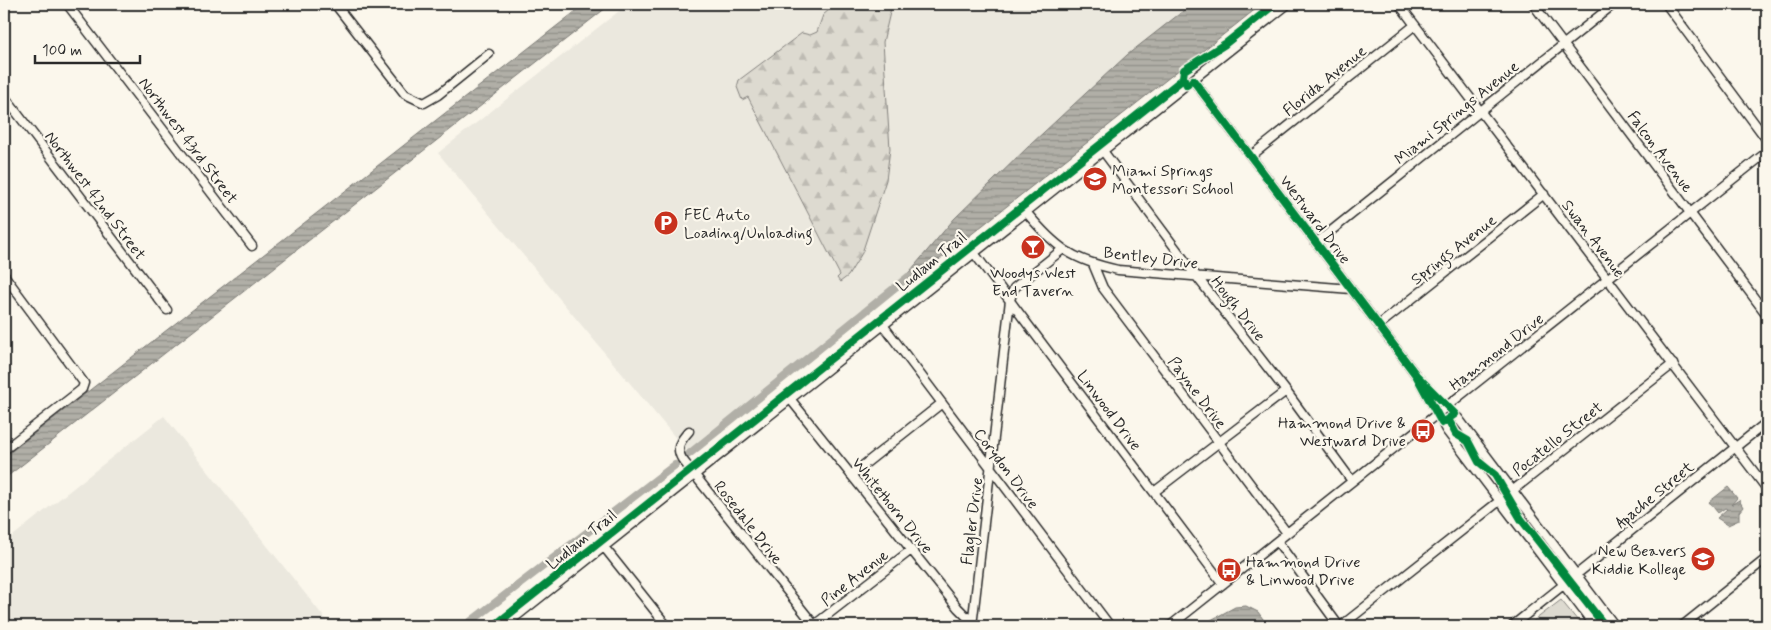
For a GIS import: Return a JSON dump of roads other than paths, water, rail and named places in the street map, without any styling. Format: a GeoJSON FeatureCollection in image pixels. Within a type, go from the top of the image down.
{"type":"FeatureCollection","features":[{"type":"Feature","properties":{"kind":"street","name":"Northwest 43rd Street"},"geometry":{"type":"LineString","coordinates":[[67,4],[252,246]]}},
{"type":"Feature","properties":{"kind":"street"},"geometry":{"type":"LineString","coordinates":[[335,4],[405,94],[424,103],[438,95],[488,54]]}},
{"type":"Feature","properties":{"kind":"street"},"geometry":{"type":"LineString","coordinates":[[504,626],[1288,4]]}},
{"type":"Feature","properties":{"kind":"street","name":"Swan Avenue"},"geometry":{"type":"LineString","coordinates":[[1399,4],[1610,279],[1767,489]]}},
{"type":"Feature","properties":{"kind":"street","name":"Falcon Avenue"},"geometry":{"type":"LineString","coordinates":[[1533,4],[1767,315]]}},
{"type":"Feature","properties":{"kind":"street","name":"Miami Springs Avenue"},"geometry":{"type":"LineString","coordinates":[[1316,242],[1614,4]]}},
{"type":"Feature","properties":{"kind":"street"},"geometry":{"type":"LineString","coordinates":[[1666,4],[1767,140]]}},
{"type":"Feature","properties":{"kind":"street","name":"Florida Avenue"},"geometry":{"type":"LineString","coordinates":[[1251,156],[1415,25]]}},
{"type":"Feature","properties":{"kind":"street","name":"Westward Drive"},"geometry":{"type":"LineString","coordinates":[[1193,80],[1379,325],[1416,376],[1436,414],[1595,626]]}},
{"type":"Feature","properties":{"kind":"street","name":"Northwest 42nd Street"},"geometry":{"type":"LineString","coordinates":[[4,96],[167,310]]}},
{"type":"Feature","properties":{"kind":"street","name":"Hough Drive"},"geometry":{"type":"LineString","coordinates":[[1103,151],[1197,277],[1286,390],[1352,481]]}},
{"type":"Feature","properties":{"kind":"street","name":"Hammond Drive"},"geometry":{"type":"LineString","coordinates":[[1170,626],[1436,414],[1610,279],[1767,152]]}},
{"type":"Feature","properties":{"kind":"street","name":"Springs Avenue"},"geometry":{"type":"LineString","coordinates":[[1379,325],[1544,194]]}},
{"type":"Feature","properties":{"kind":"street","name":"Bentley Drive"},"geometry":{"type":"LineString","coordinates":[[1026,212],[1049,239],[1063,249],[1093,264],[1118,270],[1351,289]]}},
{"type":"Feature","properties":{"kind":"street"},"geometry":{"type":"LineString","coordinates":[[1010,300],[1014,288],[1063,249]]}},
{"type":"Feature","properties":{"kind":"street","name":"Linwood Drive"},"geometry":{"type":"LineString","coordinates":[[974,253],[1223,584]]}},
{"type":"Feature","properties":{"kind":"street","name":"Payne Drive"},"geometry":{"type":"LineString","coordinates":[[1093,264],[1103,288],[1287,533]]}},
{"type":"Feature","properties":{"kind":"street"},"geometry":{"type":"LineString","coordinates":[[4,275],[84,382],[82,389],[4,450]]}},
{"type":"Feature","properties":{"kind":"street","name":"Flagler Drive"},"geometry":{"type":"LineString","coordinates":[[973,625],[1010,300]]}},
{"type":"Feature","properties":{"kind":"street","name":"Corydon Drive"},"geometry":{"type":"LineString","coordinates":[[884,325],[1110,626]]}},
{"type":"Feature","properties":{"kind":"street","name":"Pocatello Street"},"geometry":{"type":"LineString","coordinates":[[1340,626],[1673,364]]}},
{"type":"Feature","properties":{"kind":"street","name":"Westward Drive"},"geometry":{"type":"LineString","coordinates":[[1416,376],[1448,406],[1615,626]]}},
{"type":"Feature","properties":{"kind":"street"},"geometry":{"type":"LineString","coordinates":[[1154,492],[1286,390]]}},
{"type":"Feature","properties":{"kind":"street","name":"Whitethorn Drive"},"geometry":{"type":"LineString","coordinates":[[791,400],[973,625]]}},
{"type":"Feature","properties":{"kind":"street"},"geometry":{"type":"LineString","coordinates":[[852,475],[942,403]]}},
{"type":"Feature","properties":{"kind":"street","name":"Apache Street"},"geometry":{"type":"LineString","coordinates":[[1512,626],[1577,576],[1767,422]]}},
{"type":"Feature","properties":{"kind":"street","name":"Rosedale Drive"},"geometry":{"type":"LineString","coordinates":[[689,431],[678,449],[682,458],[814,626]]}},
{"type":"Feature","properties":{"kind":"street"},"geometry":{"type":"LineString","coordinates":[[1277,542],[1340,626]]}},
{"type":"Feature","properties":{"kind":"street"},"geometry":{"type":"LineString","coordinates":[[604,546],[667,626]]}},
{"type":"Feature","properties":{"kind":"street","name":"Pine Avenue"},"geometry":{"type":"LineString","coordinates":[[814,626],[911,550]]}},
{"type":"Feature","properties":{"kind":"street"},"geometry":{"type":"LineString","coordinates":[[1682,626],[1767,558]]}},
{"type":"Feature","properties":{"kind":"waterway"},"geometry":{"type":"LineString","coordinates":[[689,454],[908,277]]}},
{"type":"Feature","properties":{"kind":"waterway"},"geometry":{"type":"LineString","coordinates":[[465,626],[675,465]]}},
{"type":"Feature","properties":{"kind":"place","name":"Miami Springs Montessori School"},"geometry":{"type":"Point","coordinates":[1095,179]}},
{"type":"Feature","properties":{"kind":"place","name":"FEC Auto Loading/Unloading"},"geometry":{"type":"Point","coordinates":[666,223]}},
{"type":"Feature","properties":{"kind":"place","name":"Woodys West End Tavern"},"geometry":{"type":"Point","coordinates":[1033,247]}},
{"type":"Feature","properties":{"kind":"place","name":"Hammond Drive & Westward Drive"},"geometry":{"type":"Point","coordinates":[1423,431]}},
{"type":"Feature","properties":{"kind":"place","name":"New Beavers Kiddie Kollege"},"geometry":{"type":"Point","coordinates":[1703,559]}},
{"type":"Feature","properties":{"kind":"place","name":"Hammond Drive & Linwood Drive"},"geometry":{"type":"Point","coordinates":[1229,570]}}]}
